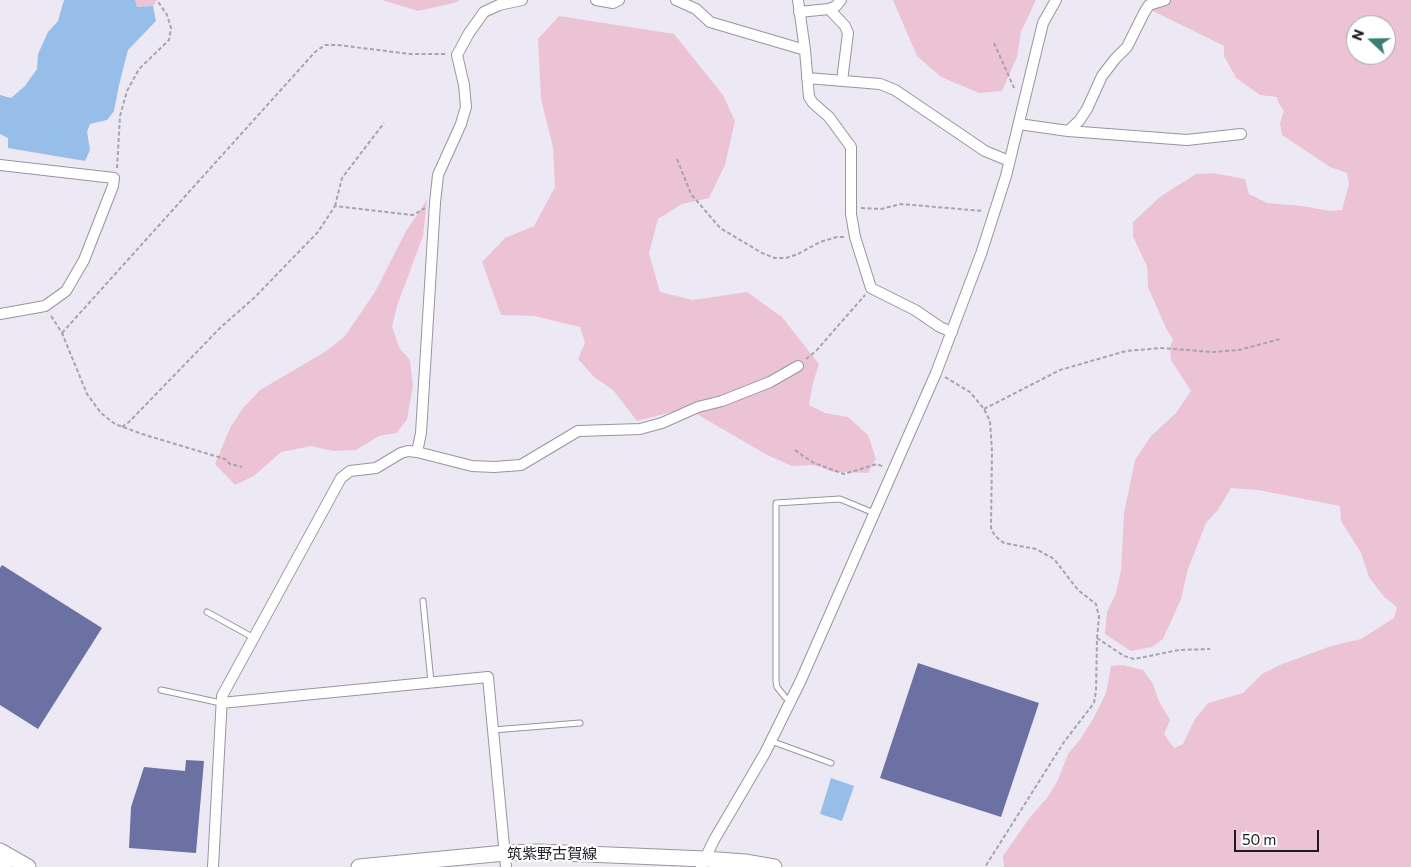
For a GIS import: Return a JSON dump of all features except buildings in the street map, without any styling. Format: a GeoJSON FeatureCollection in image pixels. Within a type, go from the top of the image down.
{"type":"FeatureCollection","features":[{"type":"Feature","properties":{"kind":"main road"},"geometry":{"type":"LineString","coordinates":[[0,851],[28,867]]}},
{"type":"Feature","properties":{"kind":"main road","name":"筑紫野古賀線"},"geometry":{"type":"LineString","coordinates":[[359,867],[506,860],[539,852],[615,854],[703,863],[745,862],[774,867]]}},
{"type":"Feature","properties":{"kind":"main road"},"geometry":{"type":"LineString","coordinates":[[0,865],[4,867]]}},
{"type":"Feature","properties":{"kind":"street"},"geometry":{"type":"LineString","coordinates":[[416,452],[421,433],[438,175],[461,124],[466,107],[464,85],[457,55],[469,33],[484,12],[499,5],[522,0]]}},
{"type":"Feature","properties":{"kind":"street"},"geometry":{"type":"LineString","coordinates":[[596,0],[613,3],[618,0]]}},
{"type":"Feature","properties":{"kind":"street"},"geometry":{"type":"LineString","coordinates":[[676,0],[696,9],[710,22],[805,50]]}},
{"type":"Feature","properties":{"kind":"street"},"geometry":{"type":"LineString","coordinates":[[798,0],[805,50],[808,97],[829,117],[851,147],[851,208],[855,237],[872,288],[952,332]]}},
{"type":"Feature","properties":{"kind":"street"},"geometry":{"type":"LineString","coordinates":[[799,12],[829,9],[836,6],[841,0]]}},
{"type":"Feature","properties":{"kind":"street"},"geometry":{"type":"LineString","coordinates":[[703,863],[790,701],[936,372],[981,254],[1026,98],[1043,23],[1056,0]]}},
{"type":"Feature","properties":{"kind":"street"},"geometry":{"type":"LineString","coordinates":[[1068,131],[1079,121],[1087,109],[1102,76],[1127,46],[1149,6],[1165,0]]}},
{"type":"Feature","properties":{"kind":"street"},"geometry":{"type":"LineString","coordinates":[[829,9],[845,26],[848,34],[842,81]]}},
{"type":"Feature","properties":{"kind":"street"},"geometry":{"type":"LineString","coordinates":[[807,78],[880,84],[895,90],[985,151],[1009,161]]}},
{"type":"Feature","properties":{"kind":"street"},"geometry":{"type":"LineString","coordinates":[[1019,124],[1068,131],[1187,140],[1241,134]]}},
{"type":"Feature","properties":{"kind":"street"},"geometry":{"type":"LineString","coordinates":[[0,165],[114,178],[84,260],[66,291],[45,306],[0,314]]}},
{"type":"Feature","properties":{"kind":"street"},"geometry":{"type":"LineString","coordinates":[[213,867],[222,696],[341,478],[350,471],[376,468],[401,453],[416,452],[472,466],[521,465],[578,431],[640,429],[662,423],[698,407],[722,401],[770,382],[798,366]]}},
{"type":"Feature","properties":{"kind":"street"},"geometry":{"type":"LineString","coordinates":[[221,703],[488,677],[506,860]]}},
{"type":"Feature","properties":{"kind":"lane"},"geometry":{"type":"LineString","coordinates":[[790,701],[777,687],[776,680],[776,503],[840,499],[875,513]]}},
{"type":"Feature","properties":{"kind":"lane"},"geometry":{"type":"LineString","coordinates":[[423,601],[431,683]]}},
{"type":"Feature","properties":{"kind":"lane"},"geometry":{"type":"LineString","coordinates":[[207,612],[254,638]]}},
{"type":"Feature","properties":{"kind":"lane"},"geometry":{"type":"LineString","coordinates":[[161,690],[221,703]]}},
{"type":"Feature","properties":{"kind":"lane"},"geometry":{"type":"LineString","coordinates":[[493,730],[580,722]]}},
{"type":"Feature","properties":{"kind":"lane"},"geometry":{"type":"LineString","coordinates":[[770,741],[831,763]]}},
{"type":"Feature","properties":{"kind":"path"},"geometry":{"type":"LineString","coordinates":[[114,178],[118,164],[120,116],[127,92],[139,69],[169,40],[171,28],[168,15],[157,0]]}},
{"type":"Feature","properties":{"kind":"path"},"geometry":{"type":"LineString","coordinates":[[994,43],[1019,97],[1026,98]]}},
{"type":"Feature","properties":{"kind":"path"},"geometry":{"type":"LineString","coordinates":[[62,333],[315,52],[325,45],[338,45],[410,54],[457,55]]}},
{"type":"Feature","properties":{"kind":"path"},"geometry":{"type":"LineString","coordinates":[[122,427],[221,327],[267,285],[318,232],[335,206],[342,178],[384,123]]}},
{"type":"Feature","properties":{"kind":"path"},"geometry":{"type":"LineString","coordinates":[[677,159],[691,194],[720,228],[762,253],[776,258],[786,258],[820,242],[837,237],[855,237]]}},
{"type":"Feature","properties":{"kind":"path"},"geometry":{"type":"LineString","coordinates":[[335,206],[413,215],[435,202]]}},
{"type":"Feature","properties":{"kind":"path"},"geometry":{"type":"LineString","coordinates":[[851,208],[881,208],[901,204],[994,213]]}},
{"type":"Feature","properties":{"kind":"path"},"geometry":{"type":"LineString","coordinates":[[798,366],[816,351],[872,288]]}},
{"type":"Feature","properties":{"kind":"path"},"geometry":{"type":"LineString","coordinates":[[45,306],[62,333],[87,394],[101,413],[122,427],[225,459],[230,464],[242,467]]}},
{"type":"Feature","properties":{"kind":"path"},"geometry":{"type":"LineString","coordinates":[[984,409],[1060,370],[1126,351],[1161,348],[1212,352],[1239,350],[1280,339]]}},
{"type":"Feature","properties":{"kind":"path"},"geometry":{"type":"LineString","coordinates":[[936,372],[970,392],[984,409],[990,421],[992,452],[991,528],[995,536],[1004,543],[1036,549],[1054,559],[1078,590],[1096,604],[1099,617],[1094,703],[1064,742],[985,867]]}},
{"type":"Feature","properties":{"kind":"path"},"geometry":{"type":"LineString","coordinates":[[795,450],[814,463],[844,474],[877,464],[892,471]]}},
{"type":"Feature","properties":{"kind":"path"},"geometry":{"type":"LineString","coordinates":[[1097,638],[1124,656],[1134,659],[1179,650],[1210,648]]}},
{"type":"Feature","properties":{"kind":"shaded area"},"geometry":{"type":"Polygon","coordinates":[[[135,0],[157,0],[153,6],[137,7],[135,0]]]}},
{"type":"Feature","properties":{"kind":"shaded area"},"geometry":{"type":"Polygon","coordinates":[[[382,0],[460,0],[418,11],[382,0]]]}},
{"type":"Feature","properties":{"kind":"shaded area"},"geometry":{"type":"Polygon","coordinates":[[[893,0],[1036,0],[1021,32],[1017,57],[1002,91],[979,93],[941,77],[917,56],[893,0]]]}},
{"type":"Feature","properties":{"kind":"shaded area"},"geometry":{"type":"Polygon","coordinates":[[[1154,0],[1411,0],[1411,867],[1004,867],[1003,856],[1030,817],[1047,798],[1057,782],[1068,754],[1093,719],[1106,693],[1111,666],[1123,665],[1143,670],[1153,684],[1159,701],[1170,720],[1164,734],[1174,748],[1183,744],[1195,719],[1208,703],[1243,693],[1262,674],[1280,665],[1331,646],[1361,639],[1394,618],[1397,607],[1384,597],[1369,577],[1361,553],[1341,521],[1340,506],[1258,490],[1231,488],[1218,510],[1206,523],[1188,569],[1181,599],[1163,639],[1152,647],[1131,651],[1105,634],[1107,612],[1116,593],[1121,570],[1124,513],[1135,460],[1151,436],[1176,413],[1191,391],[1171,360],[1170,347],[1173,340],[1148,287],[1147,266],[1133,237],[1133,222],[1161,196],[1196,174],[1213,173],[1245,179],[1249,194],[1267,203],[1330,211],[1342,210],[1349,184],[1347,173],[1330,167],[1282,135],[1280,123],[1284,111],[1277,97],[1260,95],[1236,78],[1224,56],[1224,46],[1151,10],[1154,0]]]}},
{"type":"Feature","properties":{"kind":"shaded area"},"geometry":{"type":"Polygon","coordinates":[[[559,16],[674,34],[723,95],[735,121],[725,165],[709,198],[682,204],[658,219],[649,253],[660,292],[693,300],[747,292],[782,317],[819,364],[809,405],[825,413],[848,417],[868,435],[876,459],[868,473],[833,472],[811,465],[792,466],[767,455],[690,410],[672,412],[637,421],[613,390],[594,377],[578,359],[585,343],[580,327],[534,316],[501,315],[482,262],[505,238],[534,226],[555,187],[553,147],[541,99],[538,39],[559,16]]]}},
{"type":"Feature","properties":{"kind":"shaded area"},"geometry":{"type":"Polygon","coordinates":[[[427,200],[423,236],[397,306],[392,327],[400,349],[410,360],[413,386],[407,419],[397,433],[379,436],[356,450],[333,451],[311,446],[281,452],[254,476],[235,485],[215,464],[230,428],[243,408],[260,390],[325,352],[345,336],[375,292],[406,231],[427,200]]]}},
{"type":"Feature","properties":{"kind":"water"},"geometry":{"type":"Polygon","coordinates":[[[64,0],[135,0],[137,7],[153,6],[156,21],[128,50],[114,111],[107,120],[90,124],[87,132],[90,150],[85,161],[8,148],[8,138],[0,134],[0,95],[11,98],[25,86],[37,69],[38,54],[48,32],[58,21],[64,0]]]}},
{"type":"Feature","properties":{"kind":"water"},"geometry":{"type":"Polygon","coordinates":[[[831,778],[854,786],[842,821],[820,814],[831,778]]]}}]}
